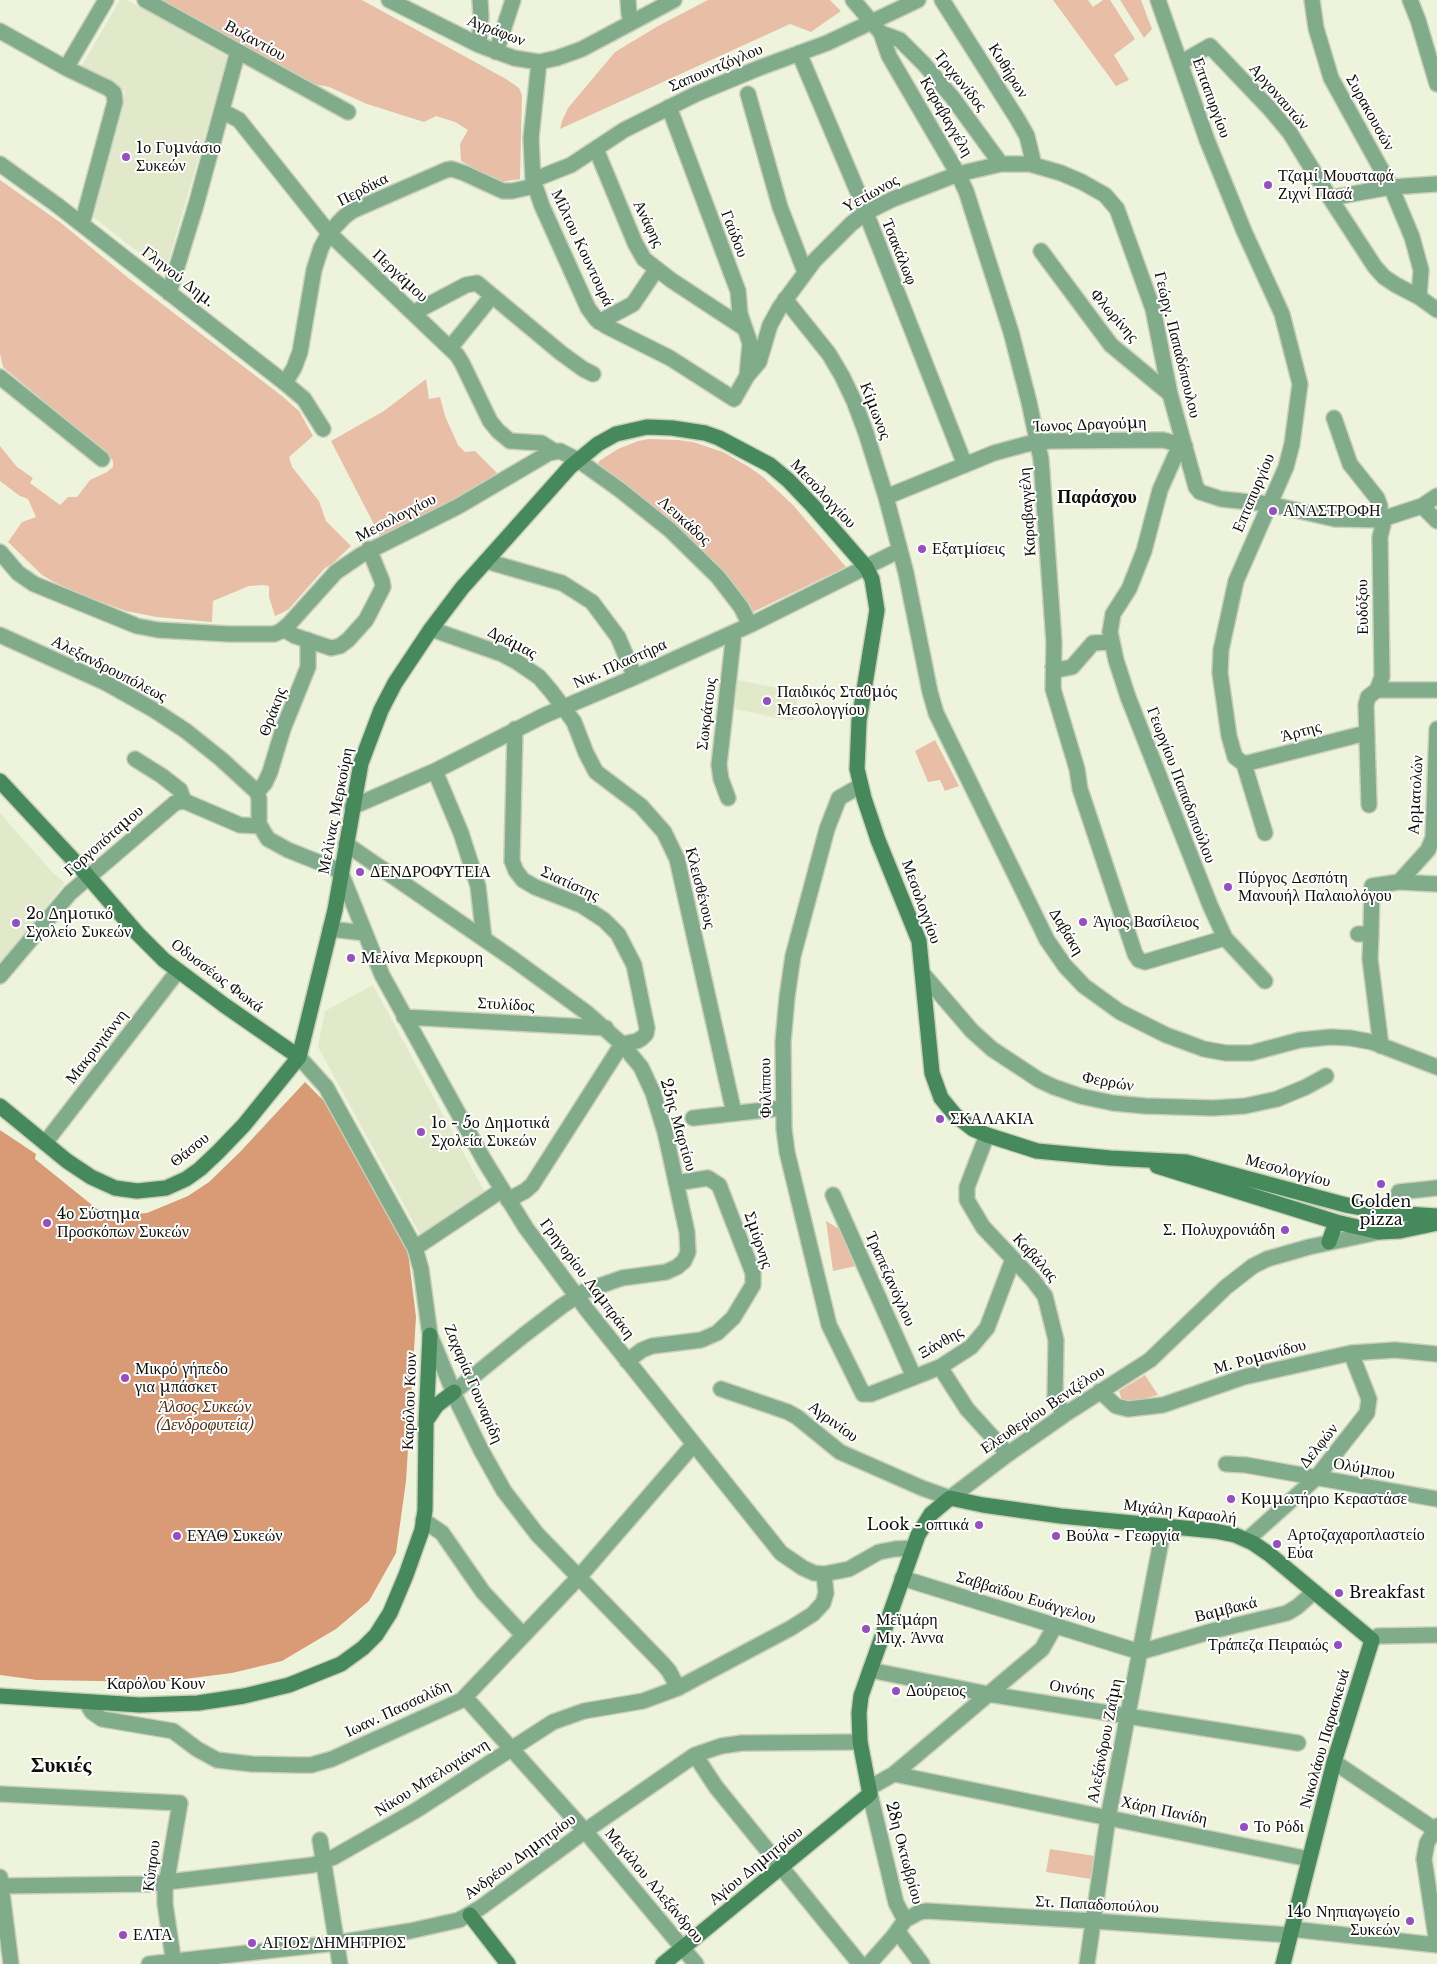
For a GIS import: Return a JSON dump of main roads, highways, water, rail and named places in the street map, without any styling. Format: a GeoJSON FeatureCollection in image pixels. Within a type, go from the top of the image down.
{"type":"FeatureCollection","features":[{"type":"Feature","properties":{"kind":"place","name":"1ο Γυμνάσιο Συκεών"},"geometry":{"type":"Point","coordinates":[126,157]}},
{"type":"Feature","properties":{"kind":"place","name":"Τζαμί Μουσταφά Ζιχνί Πασά"},"geometry":{"type":"Point","coordinates":[1268,185]}},
{"type":"Feature","properties":{"kind":"place","name":"ΑΝΑΣΤΡΟΦΗ"},"geometry":{"type":"Point","coordinates":[1273,511]}},
{"type":"Feature","properties":{"kind":"place","name":"Εξατμίσεις"},"geometry":{"type":"Point","coordinates":[922,549]}},
{"type":"Feature","properties":{"kind":"place","name":"Παιδικός Σταθμός Μεσολογγίου"},"geometry":{"type":"Point","coordinates":[767,701]}},
{"type":"Feature","properties":{"kind":"place","name":"ΔΕΝΔΡΟΦΥΤΕΙΑ"},"geometry":{"type":"Point","coordinates":[360,872]}},
{"type":"Feature","properties":{"kind":"place","name":"Πύργος Δεσπότη Μανουήλ Παλαιολόγου"},"geometry":{"type":"Point","coordinates":[1228,887]}},
{"type":"Feature","properties":{"kind":"place","name":"Άγιος Βασίλειος"},"geometry":{"type":"Point","coordinates":[1083,922]}},
{"type":"Feature","properties":{"kind":"place","name":"2ο Δημοτικό Σχολείο Συκεών"},"geometry":{"type":"Point","coordinates":[16,923]}},
{"type":"Feature","properties":{"kind":"place","name":"Μελίνα Μερκουρη"},"geometry":{"type":"Point","coordinates":[351,958]}},
{"type":"Feature","properties":{"kind":"place","name":"ΣΚΑΛΑΚΙΑ"},"geometry":{"type":"Point","coordinates":[940,1119]}},
{"type":"Feature","properties":{"kind":"place","name":"1ο - 5ο Δημοτικά Σχολεία Συκεών"},"geometry":{"type":"Point","coordinates":[421,1132]}},
{"type":"Feature","properties":{"kind":"place","name":"Golden pizza"},"geometry":{"type":"Point","coordinates":[1381,1184]}},
{"type":"Feature","properties":{"kind":"place","name":"4ο Σύστημα Προσκόπων Συκεών"},"geometry":{"type":"Point","coordinates":[47,1223]}},
{"type":"Feature","properties":{"kind":"place","name":"Σ. Πολυχρονιάδη"},"geometry":{"type":"Point","coordinates":[1285,1230]}},
{"type":"Feature","properties":{"kind":"place","name":"Μικρό γήπεδο για μπάσκετ"},"geometry":{"type":"Point","coordinates":[125,1378]}},
{"type":"Feature","properties":{"kind":"place","name":"Κομμωτήριο Κεραστάσε"},"geometry":{"type":"Point","coordinates":[1231,1499]}},
{"type":"Feature","properties":{"kind":"place","name":"Look - οπτικά"},"geometry":{"type":"Point","coordinates":[979,1525]}},
{"type":"Feature","properties":{"kind":"place","name":"ΕΥΑΘ Συκεών"},"geometry":{"type":"Point","coordinates":[177,1536]}},
{"type":"Feature","properties":{"kind":"place","name":"Βούλα - Γεωργία"},"geometry":{"type":"Point","coordinates":[1056,1536]}},
{"type":"Feature","properties":{"kind":"place","name":"Αρτοζαχαροπλαστείο Εύα"},"geometry":{"type":"Point","coordinates":[1277,1544]}},
{"type":"Feature","properties":{"kind":"place","name":"Breakfast"},"geometry":{"type":"Point","coordinates":[1339,1593]}},
{"type":"Feature","properties":{"kind":"place","name":"Μεϊμάρη Μιχ. Άννα"},"geometry":{"type":"Point","coordinates":[866,1629]}},
{"type":"Feature","properties":{"kind":"place","name":"Τράπεζα Πειραιώς"},"geometry":{"type":"Point","coordinates":[1338,1645]}},
{"type":"Feature","properties":{"kind":"place","name":"Δούρειος"},"geometry":{"type":"Point","coordinates":[896,1691]}},
{"type":"Feature","properties":{"kind":"place","name":"Το Ρόδι"},"geometry":{"type":"Point","coordinates":[1244,1827]}},
{"type":"Feature","properties":{"kind":"place","name":"14ο Νηπιαγωγείο Συκεών"},"geometry":{"type":"Point","coordinates":[1410,1921]}},
{"type":"Feature","properties":{"kind":"place","name":"ΕΛΤΑ"},"geometry":{"type":"Point","coordinates":[123,1935]}},
{"type":"Feature","properties":{"kind":"place","name":"ΑΓΙΟΣ ΔΗΜΗΤΡΙΟΣ"},"geometry":{"type":"Point","coordinates":[252,1943]}},
{"type":"Feature","properties":{"kind":"district","name":"Παράσχου"},"geometry":{"type":"Point","coordinates":[1097,498]}},
{"type":"Feature","properties":{"kind":"district","name":"Συκιές"},"geometry":{"type":"Point","coordinates":[61,1766]}},
{"type":"Feature","properties":{"kind":"park label","name":"Άλσος Συκεών (Δενδροφυτεία)"},"geometry":{"type":"Point","coordinates":[205,1416]}}]}
